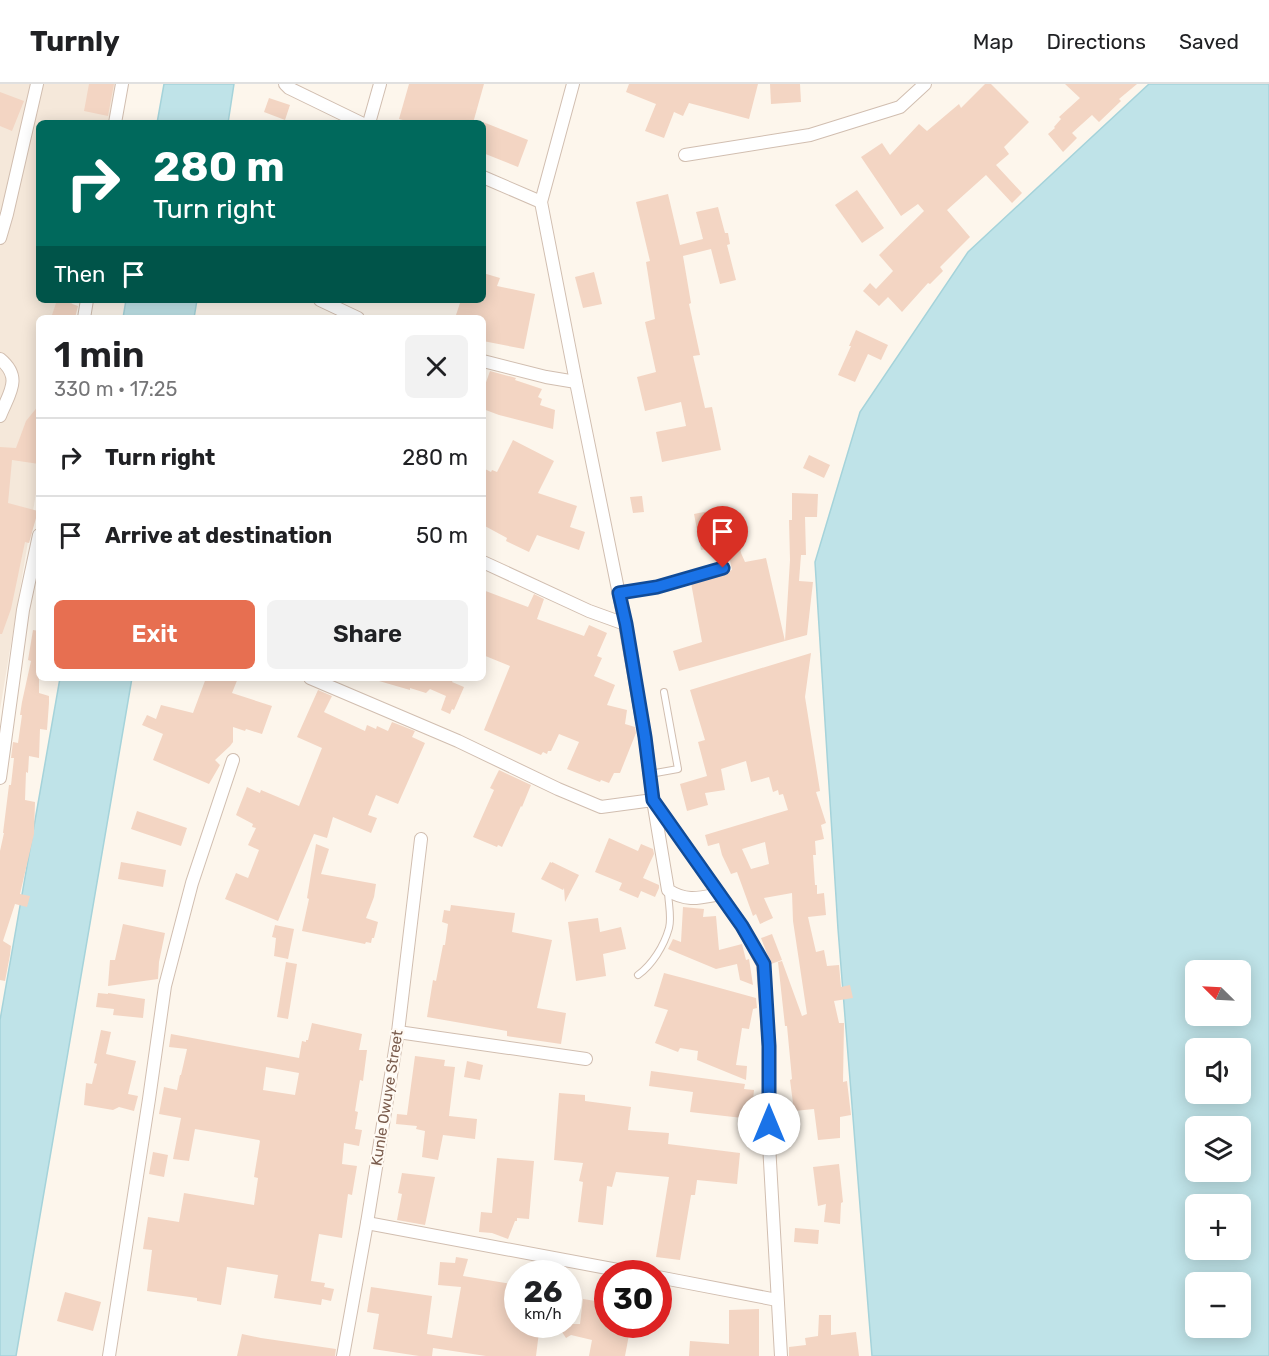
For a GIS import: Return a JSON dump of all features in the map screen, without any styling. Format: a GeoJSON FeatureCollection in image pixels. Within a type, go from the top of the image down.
{"type":"FeatureCollection","features":[{"type":"Feature","properties":{"kind":"street"},"geometry":{"type":"LineString","coordinates":[[0,237],[37,84]]}},
{"type":"Feature","properties":{"kind":"street"},"geometry":{"type":"LineString","coordinates":[[116,120],[122,84]]}},
{"type":"Feature","properties":{"kind":"street"},"geometry":{"type":"LineString","coordinates":[[285,84],[355,120]]}},
{"type":"Feature","properties":{"kind":"street"},"geometry":{"type":"LineString","coordinates":[[370,120],[380,84]]}},
{"type":"Feature","properties":{"kind":"street"},"geometry":{"type":"LineString","coordinates":[[573,84],[541,202],[626,624],[668,891],[679,898],[720,894]]}},
{"type":"Feature","properties":{"kind":"street"},"geometry":{"type":"LineString","coordinates":[[685,155],[810,135],[900,107],[925,84]]}},
{"type":"Feature","properties":{"kind":"street"},"geometry":{"type":"LineString","coordinates":[[486,178],[541,202]]}},
{"type":"Feature","properties":{"kind":"street"},"geometry":{"type":"LineString","coordinates":[[326,303],[352,315]]}},
{"type":"Feature","properties":{"kind":"street"},"geometry":{"type":"LineString","coordinates":[[0,359],[10,367],[14,379],[0,416]]}},
{"type":"Feature","properties":{"kind":"street"},"geometry":{"type":"LineString","coordinates":[[486,362],[576,382]]}},
{"type":"Feature","properties":{"kind":"street"},"geometry":{"type":"LineString","coordinates":[[0,778],[23,610],[36,549]]}},
{"type":"Feature","properties":{"kind":"street"},"geometry":{"type":"LineString","coordinates":[[486,563],[590,611],[626,624]]}},
{"type":"Feature","properties":{"kind":"street"},"geometry":{"type":"LineString","coordinates":[[317,681],[458,741],[558,789],[602,807],[653,800]]}},
{"type":"Feature","properties":{"kind":"street"},"geometry":{"type":"LineString","coordinates":[[108,1356],[150,1099],[165,986],[192,884],[233,760]]}},
{"type":"Feature","properties":{"kind":"street"},"geometry":{"type":"LineString","coordinates":[[653,800],[742,926],[764,964],[769,1046],[769,1144],[781,1356]]}},
{"type":"Feature","properties":{"kind":"street","name":"Kunle Owuye Street"},"geometry":{"type":"LineString","coordinates":[[343,1356],[398,1032],[421,838]]}},
{"type":"Feature","properties":{"kind":"street"},"geometry":{"type":"LineString","coordinates":[[398,1032],[586,1059]]}},
{"type":"Feature","properties":{"kind":"street"},"geometry":{"type":"LineString","coordinates":[[367,1223],[594,1266]]}},
{"type":"Feature","properties":{"kind":"street"},"geometry":{"type":"LineString","coordinates":[[672,1280],[777,1300]]}},
{"type":"Feature","properties":{"kind":"lane"},"geometry":{"type":"LineString","coordinates":[[619,593],[657,587],[723,568]]}},
{"type":"Feature","properties":{"kind":"lane"},"geometry":{"type":"LineString","coordinates":[[650,774],[678,769],[664,692]]}},
{"type":"Feature","properties":{"kind":"lane"},"geometry":{"type":"LineString","coordinates":[[638,975],[648,968],[662,945],[669,927],[668,891]]}},
{"type":"Feature","properties":{"kind":"shaded area"},"geometry":{"type":"Polygon","coordinates":[[[0,84],[116,84],[110,120],[36,120],[36,303],[72,303],[70,315],[36,315],[36,493],[0,710],[0,84]]]}},
{"type":"Feature","properties":{"kind":"water"},"geometry":{"type":"Polygon","coordinates":[[[164,84],[234,84],[228,120],[158,120],[164,84]]]}},
{"type":"Feature","properties":{"kind":"water"},"geometry":{"type":"Polygon","coordinates":[[[1149,84],[1269,84],[1269,1356],[872,1356],[838,929],[815,562],[860,412],[968,252],[1149,84]]]}},
{"type":"Feature","properties":{"kind":"water"},"geometry":{"type":"Polygon","coordinates":[[[126,303],[196,303],[194,315],[124,315],[126,303]]]}},
{"type":"Feature","properties":{"kind":"water"},"geometry":{"type":"Polygon","coordinates":[[[59,681],[131,681],[16,1356],[0,1356],[0,1020],[59,681]]]}},
{"type":"Feature","properties":{"kind":"building"},"geometry":{"type":"Polygon","coordinates":[[[89,84],[114,84],[108,116],[84,111],[89,84]]]}},
{"type":"Feature","properties":{"kind":"building"},"geometry":{"type":"Polygon","coordinates":[[[409,84],[484,84],[474,120],[399,119],[409,84]]]}},
{"type":"Feature","properties":{"kind":"building"},"geometry":{"type":"Polygon","coordinates":[[[629,84],[758,84],[749,119],[689,103],[683,116],[674,112],[664,138],[645,131],[656,104],[626,92],[629,84]]]}},
{"type":"Feature","properties":{"kind":"building"},"geometry":{"type":"Polygon","coordinates":[[[770,84],[800,84],[801,102],[771,104],[770,84]]]}},
{"type":"Feature","properties":{"kind":"building"},"geometry":{"type":"Polygon","coordinates":[[[985,84],[991,84],[1029,122],[1004,147],[1009,154],[996,165],[1022,193],[1012,203],[986,175],[947,210],[970,237],[940,267],[943,271],[930,284],[928,283],[902,312],[888,297],[879,306],[863,291],[870,283],[876,289],[893,271],[879,255],[924,211],[918,204],[901,216],[861,157],[882,143],[890,155],[919,124],[927,131],[959,104],[961,108],[985,84]]]}},
{"type":"Feature","properties":{"kind":"building"},"geometry":{"type":"Polygon","coordinates":[[[1065,84],[1137,84],[1119,99],[1121,101],[1099,122],[1092,115],[1072,133],[1077,138],[1063,152],[1048,134],[1061,119],[1059,117],[1080,98],[1065,84]]]}},
{"type":"Feature","properties":{"kind":"building"},"geometry":{"type":"Polygon","coordinates":[[[0,92],[24,101],[12,131],[0,126],[0,92]]]}},
{"type":"Feature","properties":{"kind":"building"},"geometry":{"type":"Polygon","coordinates":[[[269,98],[290,105],[285,120],[264,112],[269,98]]]}},
{"type":"Feature","properties":{"kind":"building"},"geometry":{"type":"Polygon","coordinates":[[[486,123],[528,140],[518,167],[486,154],[486,123]]]}},
{"type":"Feature","properties":{"kind":"building"},"geometry":{"type":"Polygon","coordinates":[[[857,190],[884,228],[862,243],[835,205],[857,190]]]}},
{"type":"Feature","properties":{"kind":"building"},"geometry":{"type":"Polygon","coordinates":[[[668,194],[680,245],[703,239],[696,212],[718,207],[725,233],[728,233],[730,244],[727,245],[736,280],[720,284],[711,249],[683,256],[691,303],[689,304],[700,355],[693,356],[705,408],[712,407],[721,450],[662,462],[656,432],[686,426],[681,402],[645,411],[637,377],[656,372],[645,322],[655,319],[646,262],[650,261],[636,202],[668,194]]]}},
{"type":"Feature","properties":{"kind":"building"},"geometry":{"type":"Polygon","coordinates":[[[594,272],[602,304],[583,308],[575,277],[594,272]]]}},
{"type":"Feature","properties":{"kind":"building"},"geometry":{"type":"Polygon","coordinates":[[[486,274],[500,278],[497,286],[535,294],[524,349],[486,342],[486,315],[456,315],[460,303],[486,303],[486,274]]]}},
{"type":"Feature","properties":{"kind":"building"},"geometry":{"type":"Polygon","coordinates":[[[56,303],[70,303],[78,306],[76,315],[52,315],[56,303]]]}},
{"type":"Feature","properties":{"kind":"building"},"geometry":{"type":"Polygon","coordinates":[[[856,330],[888,345],[881,360],[868,354],[855,382],[838,375],[856,330]]]}},
{"type":"Feature","properties":{"kind":"building"},"geometry":{"type":"Polygon","coordinates":[[[490,371],[516,378],[515,380],[542,389],[538,397],[542,399],[540,405],[555,410],[553,429],[486,410],[486,382],[490,371]]]}},
{"type":"Feature","properties":{"kind":"building"},"geometry":{"type":"Polygon","coordinates":[[[36,409],[36,464],[12,460],[8,503],[36,510],[36,518],[29,543],[25,542],[11,609],[2,634],[0,634],[0,447],[16,448],[26,421],[36,409]]]}},
{"type":"Feature","properties":{"kind":"building"},"geometry":{"type":"Polygon","coordinates":[[[513,440],[554,461],[538,493],[577,506],[570,527],[585,532],[579,550],[537,535],[529,552],[506,541],[507,538],[486,527],[486,470],[497,472],[513,440]]]}},
{"type":"Feature","properties":{"kind":"building"},"geometry":{"type":"Polygon","coordinates":[[[809,455],[830,465],[824,478],[803,468],[809,455]]]}},
{"type":"Feature","properties":{"kind":"building"},"geometry":{"type":"Polygon","coordinates":[[[792,493],[818,494],[817,517],[805,517],[806,555],[801,555],[799,581],[813,582],[807,635],[785,641],[790,560],[789,520],[792,520],[792,493]]]}},
{"type":"Feature","properties":{"kind":"building"},"geometry":{"type":"Polygon","coordinates":[[[642,496],[644,512],[633,513],[630,497],[642,496]]]}},
{"type":"Feature","properties":{"kind":"building"},"geometry":{"type":"Polygon","coordinates":[[[729,507],[731,516],[735,515],[741,553],[745,562],[766,558],[785,641],[679,671],[673,651],[702,642],[691,583],[732,570],[727,546],[701,550],[694,514],[729,507]]]}},
{"type":"Feature","properties":{"kind":"building"},"geometry":{"type":"Polygon","coordinates":[[[486,591],[528,607],[534,594],[544,599],[537,619],[584,636],[589,625],[607,633],[597,656],[602,658],[594,676],[615,685],[607,705],[627,710],[625,724],[635,727],[636,733],[620,773],[614,773],[609,783],[601,780],[600,782],[567,769],[579,742],[559,734],[551,751],[547,754],[543,752],[541,755],[484,730],[510,666],[486,656],[486,591]]]}},
{"type":"Feature","properties":{"kind":"building"},"geometry":{"type":"Polygon","coordinates":[[[33,630],[36,630],[36,681],[39,681],[39,693],[49,696],[47,730],[40,729],[39,758],[29,756],[28,773],[26,772],[25,800],[35,802],[34,834],[20,894],[30,896],[27,907],[15,904],[3,941],[11,946],[5,981],[0,980],[0,851],[9,785],[11,785],[13,742],[18,743],[22,702],[31,661],[28,660],[33,630]]]}},
{"type":"Feature","properties":{"kind":"building"},"geometry":{"type":"Polygon","coordinates":[[[811,653],[805,697],[820,791],[816,792],[826,823],[821,825],[824,839],[815,841],[816,855],[813,855],[815,885],[817,885],[817,894],[824,893],[826,915],[808,917],[816,952],[824,950],[827,966],[839,965],[841,987],[850,985],[853,998],[834,1001],[839,1023],[844,1023],[843,1082],[847,1081],[851,1115],[840,1117],[840,1138],[818,1140],[814,1109],[794,1111],[787,1026],[785,1026],[778,962],[782,961],[802,1016],[807,1014],[793,921],[792,893],[764,898],[773,918],[760,924],[756,914],[753,916],[737,872],[731,874],[719,843],[708,846],[705,835],[788,810],[783,794],[779,795],[778,790],[773,792],[769,777],[751,782],[746,761],[721,769],[725,790],[705,793],[708,805],[687,811],[680,784],[707,776],[698,742],[705,740],[690,690],[811,653]],[[765,842],[742,849],[751,869],[769,864],[765,842]]]}},
{"type":"Feature","properties":{"kind":"building"},"geometry":{"type":"Polygon","coordinates":[[[205,681],[237,681],[232,693],[272,706],[262,734],[233,727],[233,742],[215,760],[220,765],[209,784],[153,760],[163,734],[142,725],[147,715],[156,719],[161,705],[193,713],[205,681]]]}},
{"type":"Feature","properties":{"kind":"building"},"geometry":{"type":"Polygon","coordinates":[[[379,681],[452,681],[464,687],[450,714],[441,710],[446,696],[430,689],[426,693],[410,688],[410,690],[379,681]]]}},
{"type":"Feature","properties":{"kind":"building"},"geometry":{"type":"Polygon","coordinates":[[[318,690],[332,696],[324,712],[326,713],[365,731],[367,725],[388,731],[392,722],[415,731],[412,737],[425,743],[398,804],[376,795],[368,815],[377,818],[371,833],[333,817],[327,838],[314,834],[278,921],[225,899],[236,873],[248,878],[259,850],[248,845],[256,828],[236,815],[247,787],[260,793],[261,790],[299,806],[322,748],[297,737],[318,690]]]}},
{"type":"Feature","properties":{"kind":"building"},"geometry":{"type":"Polygon","coordinates":[[[499,770],[531,785],[502,847],[473,837],[494,790],[490,788],[499,770]]]}},
{"type":"Feature","properties":{"kind":"building"},"geometry":{"type":"Polygon","coordinates":[[[137,811],[187,828],[181,846],[131,829],[137,811]]]}},
{"type":"Feature","properties":{"kind":"building"},"geometry":{"type":"Polygon","coordinates":[[[609,838],[638,851],[641,844],[653,849],[654,854],[643,878],[659,885],[655,897],[641,891],[638,898],[619,890],[622,883],[595,872],[609,838]]]}},
{"type":"Feature","properties":{"kind":"building"},"geometry":{"type":"Polygon","coordinates":[[[316,844],[329,849],[321,874],[376,884],[366,918],[378,922],[371,943],[366,942],[365,944],[302,931],[309,899],[307,898],[316,844]]]}},
{"type":"Feature","properties":{"kind":"building"},"geometry":{"type":"Polygon","coordinates":[[[121,862],[166,870],[163,887],[118,879],[121,862]]]}},
{"type":"Feature","properties":{"kind":"building"},"geometry":{"type":"Polygon","coordinates":[[[550,862],[579,875],[565,902],[564,888],[563,890],[541,879],[550,862]]]}},
{"type":"Feature","properties":{"kind":"building"},"geometry":{"type":"Polygon","coordinates":[[[451,905],[515,913],[512,932],[552,940],[537,1008],[566,1013],[561,1044],[507,1036],[507,1031],[427,1017],[433,980],[436,981],[443,945],[445,945],[448,924],[442,922],[444,910],[450,911],[451,905]]]}},
{"type":"Feature","properties":{"kind":"building"},"geometry":{"type":"Polygon","coordinates":[[[683,907],[704,909],[703,917],[716,916],[719,950],[742,944],[746,960],[749,959],[753,985],[740,980],[737,964],[716,969],[668,949],[673,939],[681,942],[683,907]]]}},
{"type":"Feature","properties":{"kind":"building"},"geometry":{"type":"Polygon","coordinates":[[[598,918],[600,932],[621,927],[626,949],[603,954],[606,976],[576,981],[568,922],[598,918]]]}},
{"type":"Feature","properties":{"kind":"building"},"geometry":{"type":"Polygon","coordinates":[[[123,924],[165,933],[158,979],[108,986],[110,960],[115,960],[123,924]]]}},
{"type":"Feature","properties":{"kind":"building"},"geometry":{"type":"Polygon","coordinates":[[[275,925],[294,929],[288,959],[274,956],[276,938],[272,937],[275,925]]]}},
{"type":"Feature","properties":{"kind":"building"},"geometry":{"type":"Polygon","coordinates":[[[772,934],[782,960],[771,964],[761,938],[772,934]]]}},
{"type":"Feature","properties":{"kind":"building"},"geometry":{"type":"Polygon","coordinates":[[[286,962],[297,964],[288,1019],[277,1017],[286,962]]]}},
{"type":"Feature","properties":{"kind":"building"},"geometry":{"type":"Polygon","coordinates":[[[664,973],[756,998],[757,1008],[753,1009],[749,1029],[742,1028],[736,1065],[747,1066],[746,1080],[697,1060],[698,1051],[680,1048],[678,1052],[655,1043],[668,1010],[654,1006],[664,973]]]}},
{"type":"Feature","properties":{"kind":"building"},"geometry":{"type":"Polygon","coordinates":[[[98,993],[145,999],[143,1018],[113,1015],[114,1009],[96,1007],[98,993]]]}},
{"type":"Feature","properties":{"kind":"building"},"geometry":{"type":"Polygon","coordinates":[[[312,1023],[362,1034],[359,1050],[367,1050],[363,1081],[360,1080],[355,1111],[358,1112],[355,1129],[362,1130],[359,1146],[344,1143],[342,1164],[357,1166],[352,1195],[348,1194],[342,1238],[319,1234],[311,1281],[325,1283],[324,1287],[334,1289],[331,1301],[322,1299],[321,1305],[274,1298],[278,1275],[227,1267],[221,1305],[197,1301],[197,1298],[147,1291],[152,1250],[143,1249],[148,1217],[179,1222],[184,1193],[254,1205],[258,1178],[254,1177],[259,1140],[195,1129],[189,1161],[173,1159],[181,1118],[159,1114],[164,1087],[177,1090],[187,1049],[169,1047],[171,1034],[299,1058],[302,1041],[308,1040],[312,1023]],[[266,1067],[263,1090],[295,1095],[299,1073],[266,1067]]]}},
{"type":"Feature","properties":{"kind":"building"},"geometry":{"type":"Polygon","coordinates":[[[101,1030],[111,1032],[106,1054],[136,1061],[128,1094],[138,1096],[134,1111],[119,1107],[113,1110],[84,1105],[86,1083],[92,1084],[97,1064],[94,1063],[101,1030]]]}},
{"type":"Feature","properties":{"kind":"building"},"geometry":{"type":"Polygon","coordinates":[[[415,1056],[445,1060],[444,1066],[455,1067],[449,1116],[477,1119],[475,1139],[443,1135],[438,1160],[422,1157],[425,1131],[416,1129],[417,1126],[396,1124],[397,1114],[407,1115],[415,1056]]]}},
{"type":"Feature","properties":{"kind":"building"},"geometry":{"type":"Polygon","coordinates":[[[467,1061],[483,1065],[480,1080],[464,1077],[467,1061]]]}},
{"type":"Feature","properties":{"kind":"building"},"geometry":{"type":"Polygon","coordinates":[[[651,1071],[745,1084],[744,1089],[754,1090],[751,1119],[690,1112],[693,1092],[649,1086],[651,1071]]]}},
{"type":"Feature","properties":{"kind":"building"},"geometry":{"type":"Polygon","coordinates":[[[559,1093],[585,1095],[585,1101],[631,1107],[628,1130],[669,1133],[668,1144],[740,1153],[737,1184],[697,1180],[695,1195],[691,1195],[680,1260],[656,1257],[669,1177],[616,1172],[612,1187],[607,1186],[603,1225],[578,1222],[583,1182],[579,1181],[583,1163],[554,1160],[559,1093]]]}},
{"type":"Feature","properties":{"kind":"building"},"geometry":{"type":"Polygon","coordinates":[[[153,1152],[168,1155],[164,1177],[149,1174],[153,1152]]]}},
{"type":"Feature","properties":{"kind":"building"},"geometry":{"type":"Polygon","coordinates":[[[497,1158],[534,1161],[529,1219],[517,1218],[508,1239],[492,1233],[479,1232],[481,1212],[492,1213],[497,1158]]]}},
{"type":"Feature","properties":{"kind":"building"},"geometry":{"type":"Polygon","coordinates":[[[839,1164],[843,1202],[841,1203],[840,1224],[824,1222],[826,1204],[818,1206],[813,1167],[839,1164]]]}},
{"type":"Feature","properties":{"kind":"building"},"geometry":{"type":"Polygon","coordinates":[[[402,1173],[435,1177],[425,1225],[397,1220],[402,1194],[398,1193],[402,1173]]]}},
{"type":"Feature","properties":{"kind":"building"},"geometry":{"type":"Polygon","coordinates":[[[795,1228],[819,1230],[818,1244],[794,1242],[795,1228]]]}},
{"type":"Feature","properties":{"kind":"building"},"geometry":{"type":"Polygon","coordinates":[[[456,1257],[468,1259],[463,1276],[504,1283],[504,1338],[538,1338],[536,1356],[486,1356],[433,1348],[432,1356],[419,1356],[373,1349],[379,1314],[367,1312],[371,1287],[432,1296],[427,1334],[452,1338],[461,1287],[438,1285],[440,1262],[455,1263],[456,1257]]]}},
{"type":"Feature","properties":{"kind":"building"},"geometry":{"type":"Polygon","coordinates":[[[65,1292],[101,1302],[93,1331],[57,1321],[65,1292]]]}},
{"type":"Feature","properties":{"kind":"building"},"geometry":{"type":"Polygon","coordinates":[[[583,1299],[594,1301],[594,1338],[628,1338],[625,1356],[589,1356],[592,1340],[582,1338],[583,1299]]]}},
{"type":"Feature","properties":{"kind":"building"},"geometry":{"type":"Polygon","coordinates":[[[759,1309],[759,1356],[689,1356],[690,1341],[729,1344],[729,1310],[759,1309]]]}},
{"type":"Feature","properties":{"kind":"building"},"geometry":{"type":"Polygon","coordinates":[[[819,1315],[831,1315],[831,1335],[856,1332],[859,1356],[789,1356],[789,1347],[806,1345],[805,1338],[818,1336],[819,1315]]]}},
{"type":"Feature","properties":{"kind":"building"},"geometry":{"type":"Polygon","coordinates":[[[242,1334],[336,1349],[335,1356],[237,1356],[242,1334]]]}},
{"type":"Feature","properties":{"kind":"route"},"geometry":{"type":"LineString","coordinates":[[723,568],[657,587],[619,593],[645,737],[653,800],[742,926],[764,964],[769,1046],[769,1124]]}}]}
